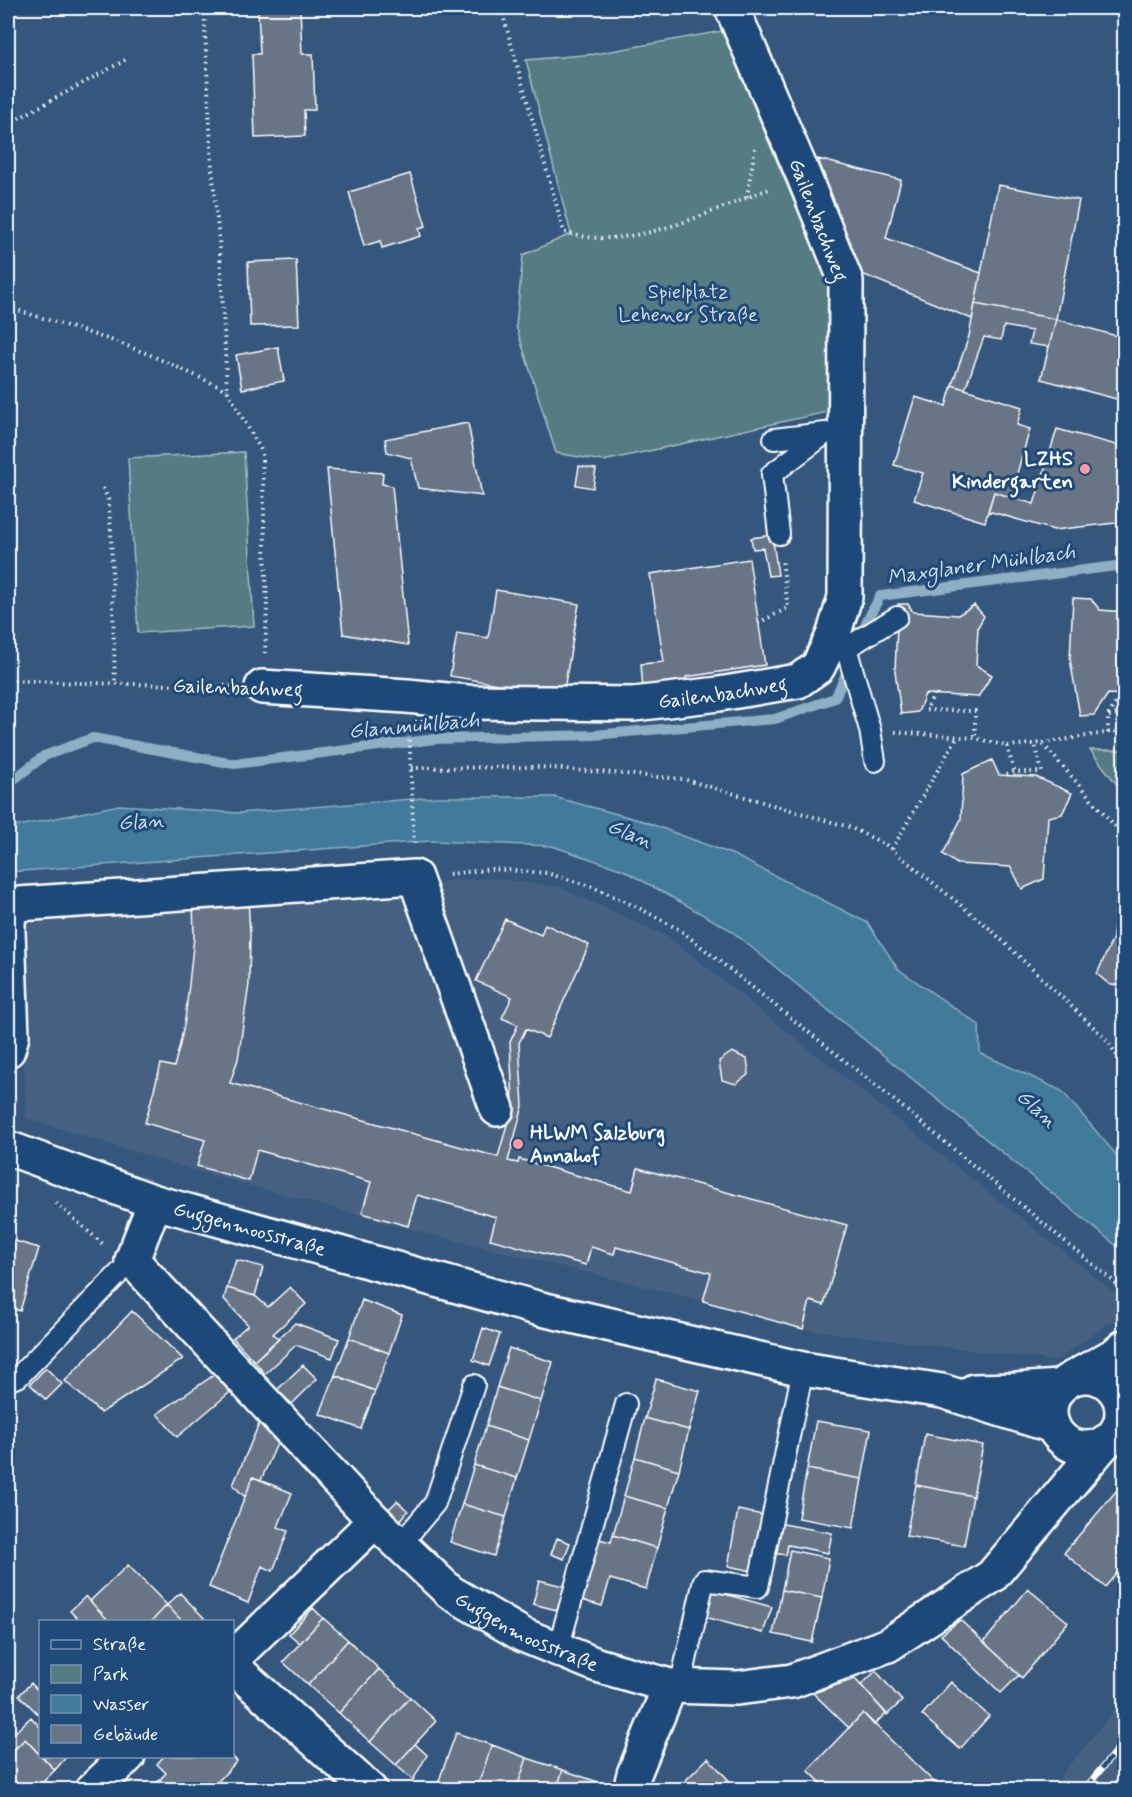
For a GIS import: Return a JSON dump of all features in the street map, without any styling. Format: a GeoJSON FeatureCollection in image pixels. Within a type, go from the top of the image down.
{"type":"FeatureCollection","features":[{"type":"Feature","properties":{"kind":"street","name":"Gailenbachweg"},"geometry":{"type":"LineString","coordinates":[[262,687],[467,702],[634,704],[707,696],[798,681],[845,650],[845,597],[836,432],[846,281],[732,8]]}},
{"type":"Feature","properties":{"kind":"street"},"geometry":{"type":"LineString","coordinates":[[8,925],[9,912],[19,904],[212,891],[415,866],[497,1109]]}},
{"type":"Feature","properties":{"kind":"street"},"geometry":{"type":"LineString","coordinates":[[8,931],[12,1036],[8,1050]]}},
{"type":"Feature","properties":{"kind":"street","name":"Guggenmoosstraße"},"geometry":{"type":"LineString","coordinates":[[8,1148],[155,1202],[537,1308],[802,1369],[942,1391],[1016,1390],[1092,1376],[1112,1387],[1118,1420],[1059,1496],[992,1576],[888,1645],[792,1681],[737,1688],[675,1687],[597,1665],[523,1635],[450,1592],[375,1521],[132,1260],[155,1202]]}},
{"type":"Feature","properties":{"kind":"street"},"geometry":{"type":"LineString","coordinates":[[1059,1496],[1060,1434],[1050,1407],[1053,1396],[1066,1382],[1120,1351]]}},
{"type":"Feature","properties":{"kind":"street"},"geometry":{"type":"LineString","coordinates":[[1118,1420],[1120,1351]]}},
{"type":"Feature","properties":{"kind":"street","name":"Guggenmoosstraße"},"geometry":{"type":"LineString","coordinates":[[942,1391],[1060,1434],[1076,1447],[1096,1446],[1118,1420]]}},
{"type":"Feature","properties":{"kind":"street"},"geometry":{"type":"LineString","coordinates":[[234,1657],[375,1521]]}},
{"type":"Feature","properties":{"kind":"street"},"geometry":{"type":"LineString","coordinates":[[234,1668],[370,1790]]}},
{"type":"Feature","properties":{"kind":"street"},"geometry":{"type":"LineString","coordinates":[[630,1790],[634,1774],[675,1687]]}},
{"type":"Feature","properties":{"kind":"street"},"geometry":{"type":"LineString","coordinates":[[92,1790],[126,1758]]}},
{"type":"Feature","properties":{"kind":"lane"},"geometry":{"type":"LineString","coordinates":[[774,439],[836,432]]}},
{"type":"Feature","properties":{"kind":"lane"},"geometry":{"type":"LineString","coordinates":[[779,534],[772,474],[836,432]]}},
{"type":"Feature","properties":{"kind":"lane"},"geometry":{"type":"LineString","coordinates":[[875,761],[870,730],[845,650],[897,617]]}},
{"type":"Feature","properties":{"kind":"lane"},"geometry":{"type":"LineString","coordinates":[[8,1380],[18,1377],[132,1260]]}},
{"type":"Feature","properties":{"kind":"lane"},"geometry":{"type":"LineString","coordinates":[[675,1687],[704,1580],[758,1587],[802,1369]]}},
{"type":"Feature","properties":{"kind":"lane"},"geometry":{"type":"LineString","coordinates":[[400,1545],[435,1503],[474,1385]]}},
{"type":"Feature","properties":{"kind":"lane"},"geometry":{"type":"LineString","coordinates":[[558,1649],[626,1404]]}},
{"type":"Feature","properties":{"kind":"path"},"geometry":{"type":"LineString","coordinates":[[204,8],[227,390],[262,452],[267,608],[266,653],[262,687]]}},
{"type":"Feature","properties":{"kind":"path"},"geometry":{"type":"LineString","coordinates":[[501,8],[564,232],[612,238],[648,233],[686,222],[747,197]]}},
{"type":"Feature","properties":{"kind":"path"},"geometry":{"type":"LineString","coordinates":[[8,124],[129,58]]}},
{"type":"Feature","properties":{"kind":"path"},"geometry":{"type":"LineString","coordinates":[[8,62],[15,120]]}},
{"type":"Feature","properties":{"kind":"path"},"geometry":{"type":"LineString","coordinates":[[8,307],[144,352],[227,390]]}},
{"type":"Feature","properties":{"kind":"path"},"geometry":{"type":"LineString","coordinates":[[104,488],[108,499],[111,530],[116,683]]}},
{"type":"Feature","properties":{"kind":"path"},"geometry":{"type":"LineString","coordinates":[[759,623],[788,608],[779,534]]}},
{"type":"Feature","properties":{"kind":"path","name":"Gailenbachweg"},"geometry":{"type":"LineString","coordinates":[[8,680],[262,687]]}},
{"type":"Feature","properties":{"kind":"path"},"geometry":{"type":"LineString","coordinates":[[934,694],[926,710],[975,711],[975,738]]}},
{"type":"Feature","properties":{"kind":"path"},"geometry":{"type":"LineString","coordinates":[[1108,732],[1108,716],[1120,696]]}},
{"type":"Feature","properties":{"kind":"path"},"geometry":{"type":"LineString","coordinates":[[1108,716],[1125,712]]}},
{"type":"Feature","properties":{"kind":"path"},"geometry":{"type":"LineString","coordinates":[[886,731],[975,738],[1007,746],[1125,730]]}},
{"type":"Feature","properties":{"kind":"path"},"geometry":{"type":"LineString","coordinates":[[409,736],[415,866],[547,873],[593,887],[680,930],[883,1091],[1125,1290]]}},
{"type":"Feature","properties":{"kind":"path"},"geometry":{"type":"LineString","coordinates":[[892,849],[957,737]]}},
{"type":"Feature","properties":{"kind":"path"},"geometry":{"type":"LineString","coordinates":[[1042,743],[1125,836]]}},
{"type":"Feature","properties":{"kind":"path"},"geometry":{"type":"LineString","coordinates":[[1007,775],[1014,772],[1042,772],[1035,744]]}},
{"type":"Feature","properties":{"kind":"path"},"geometry":{"type":"LineString","coordinates":[[1007,746],[1014,772]]}},
{"type":"Feature","properties":{"kind":"path"},"geometry":{"type":"LineString","coordinates":[[411,768],[541,767],[683,779],[849,827],[892,849],[988,927],[1107,1040],[1125,1067]]}},
{"type":"Feature","properties":{"kind":"path"},"geometry":{"type":"LineString","coordinates":[[51,1199],[120,1259],[132,1260]]}},
{"type":"Feature","properties":{"kind":"shaded area","name":"HLWM Salzburg Annahof"},"geometry":{"type":"Polygon","coordinates":[[[492,878],[559,887],[667,936],[1124,1300],[1124,1313],[1056,1361],[803,1329],[703,1301],[421,1232],[190,1169],[26,1118],[18,913],[492,878]]]}},
{"type":"Feature","properties":{"kind":"shaded area"},"geometry":{"type":"Polygon","coordinates":[[[1124,1698],[1124,1789],[1050,1789],[1124,1698]]]}},
{"type":"Feature","properties":{"kind":"green space","name":"Spielplatz Lehener Straße"},"geometry":{"type":"Polygon","coordinates":[[[722,31],[830,287],[832,411],[603,461],[556,453],[516,326],[523,255],[571,234],[526,60],[595,54],[722,31]]]}},
{"type":"Feature","properties":{"kind":"green space"},"geometry":{"type":"Polygon","coordinates":[[[244,452],[254,626],[138,633],[128,458],[244,452]]]}},
{"type":"Feature","properties":{"kind":"green space"},"geometry":{"type":"Polygon","coordinates":[[[1090,750],[1124,750],[1124,791],[1122,791],[1090,750]]]}},
{"type":"Feature","properties":{"kind":"water","name":"Glan"},"geometry":{"type":"Polygon","coordinates":[[[437,797],[554,797],[643,821],[734,855],[868,923],[898,969],[979,1025],[980,1053],[1062,1091],[1124,1164],[1124,1252],[729,929],[623,870],[552,846],[431,841],[8,872],[8,828],[119,805],[239,813],[437,797]]]}},
{"type":"Feature","properties":{"kind":"building"},"geometry":{"type":"Polygon","coordinates":[[[258,8],[300,8],[302,54],[313,54],[315,110],[304,110],[305,136],[255,138],[252,54],[260,54],[258,8]]]}},
{"type":"Feature","properties":{"kind":"building"},"geometry":{"type":"Polygon","coordinates":[[[818,159],[901,180],[886,238],[981,273],[972,319],[862,274],[818,159]]]}},
{"type":"Feature","properties":{"kind":"building"},"geometry":{"type":"Polygon","coordinates":[[[410,174],[426,226],[419,228],[421,236],[382,248],[380,241],[364,246],[349,192],[410,174]]]}},
{"type":"Feature","properties":{"kind":"building"},"geometry":{"type":"Polygon","coordinates":[[[998,185],[1079,200],[1056,319],[975,304],[998,185]]]}},
{"type":"Feature","properties":{"kind":"building"},"geometry":{"type":"Polygon","coordinates":[[[296,260],[299,325],[250,326],[248,262],[296,260]]]}},
{"type":"Feature","properties":{"kind":"building"},"geometry":{"type":"Polygon","coordinates":[[[975,304],[1056,319],[1049,347],[1029,344],[1032,331],[1004,326],[1001,340],[984,337],[965,389],[952,385],[969,336],[975,304]]]}},
{"type":"Feature","properties":{"kind":"building"},"geometry":{"type":"Polygon","coordinates":[[[1056,319],[1124,338],[1124,401],[1041,379],[1056,319]]]}},
{"type":"Feature","properties":{"kind":"building"},"geometry":{"type":"Polygon","coordinates":[[[278,347],[284,381],[242,389],[236,355],[278,347]]]}},
{"type":"Feature","properties":{"kind":"building"},"geometry":{"type":"Polygon","coordinates":[[[952,385],[1022,407],[1017,425],[1030,429],[1010,497],[994,492],[985,522],[914,500],[923,473],[894,465],[915,397],[946,406],[952,385]]]}},
{"type":"Feature","properties":{"kind":"building"},"geometry":{"type":"Polygon","coordinates":[[[468,423],[482,496],[418,488],[411,458],[387,452],[385,439],[468,423]]]}},
{"type":"Feature","properties":{"kind":"building","name":"LZHS Kindergarten"},"geometry":{"type":"Polygon","coordinates":[[[1057,429],[1124,447],[1124,522],[1054,530],[988,511],[994,492],[1034,504],[1057,429]]]}},
{"type":"Feature","properties":{"kind":"building"},"geometry":{"type":"Polygon","coordinates":[[[579,466],[596,469],[593,488],[576,485],[579,466]]]}},
{"type":"Feature","properties":{"kind":"building"},"geometry":{"type":"Polygon","coordinates":[[[327,469],[383,473],[382,484],[392,486],[408,645],[343,634],[327,469]]]}},
{"type":"Feature","properties":{"kind":"building"},"geometry":{"type":"Polygon","coordinates":[[[772,535],[778,575],[768,576],[763,548],[753,549],[751,538],[772,535]]]}},
{"type":"Feature","properties":{"kind":"building"},"geometry":{"type":"Polygon","coordinates":[[[749,559],[765,665],[686,677],[686,688],[643,691],[641,664],[664,662],[650,574],[749,559]]]}},
{"type":"Feature","properties":{"kind":"building"},"geometry":{"type":"Polygon","coordinates":[[[496,590],[579,604],[563,695],[450,676],[457,633],[488,638],[496,590]]]}},
{"type":"Feature","properties":{"kind":"building"},"geometry":{"type":"Polygon","coordinates":[[[1073,598],[1091,599],[1100,610],[1124,612],[1124,695],[1108,694],[1094,715],[1080,716],[1070,659],[1073,598]]]}},
{"type":"Feature","properties":{"kind":"building"},"geometry":{"type":"Polygon","coordinates":[[[898,604],[908,604],[913,612],[958,615],[974,605],[984,616],[978,627],[976,665],[992,675],[978,697],[925,694],[918,712],[901,714],[895,671],[898,604]]]}},
{"type":"Feature","properties":{"kind":"building"},"geometry":{"type":"Polygon","coordinates":[[[992,760],[999,775],[1036,777],[1072,793],[1062,814],[1048,817],[1044,879],[1022,889],[1011,867],[957,864],[943,854],[961,819],[963,774],[992,760]]]}},
{"type":"Feature","properties":{"kind":"building"},"geometry":{"type":"Polygon","coordinates":[[[1124,889],[1124,985],[1110,985],[1097,974],[1113,938],[1117,893],[1124,889]]]}},
{"type":"Feature","properties":{"kind":"building"},"geometry":{"type":"Polygon","coordinates":[[[248,899],[249,984],[238,1059],[230,1083],[498,1157],[513,1103],[510,1042],[518,1025],[502,1018],[512,997],[476,981],[505,919],[541,935],[545,924],[589,945],[547,1038],[526,1029],[519,1043],[523,1106],[508,1161],[518,1163],[519,1159],[632,1191],[638,1168],[847,1225],[824,1305],[810,1301],[803,1329],[703,1301],[711,1273],[616,1247],[614,1254],[591,1247],[586,1265],[490,1239],[496,1217],[417,1195],[408,1226],[362,1213],[371,1182],[257,1150],[249,1181],[197,1166],[205,1140],[145,1123],[161,1064],[174,1067],[180,1044],[185,1020],[194,937],[193,900],[248,899]]]}},
{"type":"Feature","properties":{"kind":"building"},"geometry":{"type":"Polygon","coordinates":[[[732,1052],[747,1059],[749,1074],[736,1084],[722,1080],[719,1061],[732,1052]]]}},
{"type":"Feature","properties":{"kind":"building"},"geometry":{"type":"Polygon","coordinates":[[[8,1239],[39,1248],[20,1311],[8,1307],[8,1239]]]}},
{"type":"Feature","properties":{"kind":"building"},"geometry":{"type":"Polygon","coordinates":[[[236,1260],[263,1267],[255,1296],[227,1288],[236,1260]]]}},
{"type":"Feature","properties":{"kind":"building"},"geometry":{"type":"Polygon","coordinates":[[[290,1287],[306,1304],[273,1334],[279,1339],[254,1361],[233,1338],[248,1325],[224,1299],[227,1288],[255,1296],[268,1307],[290,1287]]]}},
{"type":"Feature","properties":{"kind":"building"},"geometry":{"type":"Polygon","coordinates":[[[362,1300],[402,1315],[389,1353],[349,1338],[362,1300]]]}},
{"type":"Feature","properties":{"kind":"building"},"geometry":{"type":"Polygon","coordinates":[[[132,1311],[183,1359],[101,1413],[65,1381],[132,1311]]]}},
{"type":"Feature","properties":{"kind":"building"},"geometry":{"type":"Polygon","coordinates":[[[295,1323],[339,1339],[332,1358],[296,1345],[265,1374],[254,1361],[295,1323]]]}},
{"type":"Feature","properties":{"kind":"building"},"geometry":{"type":"Polygon","coordinates":[[[483,1328],[500,1334],[489,1366],[473,1360],[483,1328]]]}},
{"type":"Feature","properties":{"kind":"building"},"geometry":{"type":"Polygon","coordinates":[[[349,1338],[389,1353],[375,1391],[335,1375],[349,1338]]]}},
{"type":"Feature","properties":{"kind":"building"},"geometry":{"type":"Polygon","coordinates":[[[509,1348],[553,1362],[541,1401],[497,1387],[509,1348]]]}},
{"type":"Feature","properties":{"kind":"building"},"geometry":{"type":"Polygon","coordinates":[[[303,1365],[317,1379],[292,1404],[277,1390],[303,1365]]]}},
{"type":"Feature","properties":{"kind":"building"},"geometry":{"type":"Polygon","coordinates":[[[46,1368],[62,1384],[46,1400],[30,1384],[46,1368]]]}},
{"type":"Feature","properties":{"kind":"building"},"geometry":{"type":"Polygon","coordinates":[[[220,1371],[235,1388],[177,1437],[157,1414],[220,1371]]]}},
{"type":"Feature","properties":{"kind":"building"},"geometry":{"type":"Polygon","coordinates":[[[335,1375],[375,1391],[361,1429],[320,1414],[335,1375]]]}},
{"type":"Feature","properties":{"kind":"building"},"geometry":{"type":"Polygon","coordinates":[[[656,1379],[700,1391],[689,1430],[645,1418],[656,1379]]]}},
{"type":"Feature","properties":{"kind":"building"},"geometry":{"type":"Polygon","coordinates":[[[497,1387],[541,1401],[529,1440],[486,1426],[497,1387]]]}},
{"type":"Feature","properties":{"kind":"building"},"geometry":{"type":"Polygon","coordinates":[[[262,1417],[280,1437],[261,1480],[253,1477],[245,1497],[233,1485],[262,1417]]]}},
{"type":"Feature","properties":{"kind":"building"},"geometry":{"type":"Polygon","coordinates":[[[645,1418],[689,1430],[679,1470],[635,1457],[645,1418]]]}},
{"type":"Feature","properties":{"kind":"building"},"geometry":{"type":"Polygon","coordinates":[[[816,1421],[871,1430],[862,1479],[807,1469],[816,1421]]]}},
{"type":"Feature","properties":{"kind":"building"},"geometry":{"type":"Polygon","coordinates":[[[486,1426],[529,1440],[517,1478],[474,1465],[486,1426]]]}},
{"type":"Feature","properties":{"kind":"building"},"geometry":{"type":"Polygon","coordinates":[[[925,1434],[983,1445],[973,1496],[916,1485],[925,1434]]]}},
{"type":"Feature","properties":{"kind":"building"},"geometry":{"type":"Polygon","coordinates":[[[635,1457],[679,1470],[668,1508],[624,1496],[635,1457]]]}},
{"type":"Feature","properties":{"kind":"building"},"geometry":{"type":"Polygon","coordinates":[[[474,1465],[517,1478],[506,1517],[462,1504],[474,1465]]]}},
{"type":"Feature","properties":{"kind":"building"},"geometry":{"type":"Polygon","coordinates":[[[807,1469],[862,1479],[853,1528],[798,1518],[807,1469]]]}},
{"type":"Feature","properties":{"kind":"building"},"geometry":{"type":"Polygon","coordinates":[[[253,1477],[292,1493],[278,1527],[288,1531],[273,1571],[262,1566],[248,1603],[209,1587],[253,1477]]]}},
{"type":"Feature","properties":{"kind":"building"},"geometry":{"type":"Polygon","coordinates":[[[1122,1484],[1124,1486],[1124,1565],[1105,1587],[1064,1553],[1122,1484]]]}},
{"type":"Feature","properties":{"kind":"building"},"geometry":{"type":"Polygon","coordinates":[[[916,1485],[973,1496],[964,1546],[906,1536],[916,1485]]]}},
{"type":"Feature","properties":{"kind":"building"},"geometry":{"type":"Polygon","coordinates":[[[624,1496],[668,1508],[657,1548],[613,1535],[624,1496]]]}},
{"type":"Feature","properties":{"kind":"building"},"geometry":{"type":"Polygon","coordinates":[[[397,1501],[408,1511],[400,1521],[388,1510],[397,1501]]]}},
{"type":"Feature","properties":{"kind":"building"},"geometry":{"type":"Polygon","coordinates":[[[462,1504],[506,1517],[494,1556],[450,1542],[462,1504]]]}},
{"type":"Feature","properties":{"kind":"building"},"geometry":{"type":"Polygon","coordinates":[[[738,1510],[763,1515],[753,1571],[728,1566],[738,1510]]]}},
{"type":"Feature","properties":{"kind":"building"},"geometry":{"type":"Polygon","coordinates":[[[778,1523],[832,1533],[828,1553],[788,1545],[786,1555],[772,1553],[778,1523]]]}},
{"type":"Feature","properties":{"kind":"building"},"geometry":{"type":"Polygon","coordinates":[[[613,1535],[657,1548],[646,1589],[610,1579],[602,1606],[578,1599],[595,1538],[611,1542],[613,1535]]]}},
{"type":"Feature","properties":{"kind":"building"},"geometry":{"type":"Polygon","coordinates":[[[557,1538],[570,1543],[564,1559],[551,1554],[557,1538]]]}},
{"type":"Feature","properties":{"kind":"building"},"geometry":{"type":"Polygon","coordinates":[[[790,1550],[829,1558],[822,1598],[782,1590],[790,1550]]]}},
{"type":"Feature","properties":{"kind":"building"},"geometry":{"type":"Polygon","coordinates":[[[128,1565],[167,1605],[153,1620],[108,1620],[90,1601],[128,1565]]]}},
{"type":"Feature","properties":{"kind":"building"},"geometry":{"type":"Polygon","coordinates":[[[539,1580],[567,1587],[561,1611],[533,1604],[539,1580]]]}},
{"type":"Feature","properties":{"kind":"building"},"geometry":{"type":"Polygon","coordinates":[[[1028,1589],[1068,1622],[1022,1678],[984,1642],[1028,1589]]]}},
{"type":"Feature","properties":{"kind":"building"},"geometry":{"type":"Polygon","coordinates":[[[710,1590],[772,1607],[763,1633],[702,1616],[710,1590]]]}},
{"type":"Feature","properties":{"kind":"building"},"geometry":{"type":"Polygon","coordinates":[[[782,1590],[822,1598],[812,1642],[773,1634],[782,1590]]]}},
{"type":"Feature","properties":{"kind":"building"},"geometry":{"type":"Polygon","coordinates":[[[180,1593],[206,1620],[181,1620],[167,1605],[180,1593]]]}},
{"type":"Feature","properties":{"kind":"building"},"geometry":{"type":"Polygon","coordinates":[[[86,1596],[108,1620],[79,1620],[70,1611],[86,1596]]]}},
{"type":"Feature","properties":{"kind":"building"},"geometry":{"type":"Polygon","coordinates":[[[167,1605],[181,1620],[153,1620],[167,1605]]]}},
{"type":"Feature","properties":{"kind":"building"},"geometry":{"type":"Polygon","coordinates":[[[313,1608],[323,1618],[300,1643],[289,1634],[313,1608]]]}},
{"type":"Feature","properties":{"kind":"building"},"geometry":{"type":"Polygon","coordinates":[[[323,1618],[348,1640],[308,1685],[283,1662],[323,1618]]]}},
{"type":"Feature","properties":{"kind":"building"},"geometry":{"type":"Polygon","coordinates":[[[960,1620],[1019,1675],[1001,1693],[941,1635],[960,1620]]]}},
{"type":"Feature","properties":{"kind":"building"},"geometry":{"type":"Polygon","coordinates":[[[348,1640],[379,1669],[339,1713],[308,1685],[348,1640]]]}},
{"type":"Feature","properties":{"kind":"building"},"geometry":{"type":"Polygon","coordinates":[[[379,1669],[410,1697],[370,1742],[339,1713],[379,1669]]]}},
{"type":"Feature","properties":{"kind":"building"},"geometry":{"type":"Polygon","coordinates":[[[876,1671],[902,1701],[887,1715],[861,1685],[876,1671]]]}},
{"type":"Feature","properties":{"kind":"building"},"geometry":{"type":"Polygon","coordinates":[[[855,1679],[886,1713],[874,1725],[863,1713],[849,1728],[813,1693],[855,1679]]]}},
{"type":"Feature","properties":{"kind":"building"},"geometry":{"type":"Polygon","coordinates":[[[951,1682],[989,1716],[960,1749],[922,1715],[951,1682]]]}},
{"type":"Feature","properties":{"kind":"building"},"geometry":{"type":"Polygon","coordinates":[[[31,1683],[39,1692],[39,1715],[19,1695],[31,1683]]]}},
{"type":"Feature","properties":{"kind":"building"},"geometry":{"type":"Polygon","coordinates":[[[410,1697],[436,1721],[396,1765],[370,1742],[410,1697]]]}},
{"type":"Feature","properties":{"kind":"building"},"geometry":{"type":"Polygon","coordinates":[[[863,1713],[938,1786],[934,1790],[813,1790],[820,1782],[808,1770],[863,1713]]]}},
{"type":"Feature","properties":{"kind":"building"},"geometry":{"type":"Polygon","coordinates":[[[31,1717],[39,1726],[39,1754],[25,1739],[9,1754],[8,1739],[31,1717]]]}},
{"type":"Feature","properties":{"kind":"building"},"geometry":{"type":"Polygon","coordinates":[[[456,1733],[492,1745],[476,1790],[436,1789],[456,1733]]]}},
{"type":"Feature","properties":{"kind":"building"},"geometry":{"type":"Polygon","coordinates":[[[25,1739],[39,1753],[39,1758],[43,1758],[55,1770],[35,1790],[8,1790],[8,1756],[25,1739]]]}},
{"type":"Feature","properties":{"kind":"building"},"geometry":{"type":"Polygon","coordinates":[[[415,1744],[427,1755],[413,1780],[396,1765],[415,1744]]]}},
{"type":"Feature","properties":{"kind":"building"},"geometry":{"type":"Polygon","coordinates":[[[492,1745],[527,1758],[516,1790],[476,1790],[492,1745]]]}},
{"type":"Feature","properties":{"kind":"building"},"geometry":{"type":"Polygon","coordinates":[[[44,1758],[65,1758],[55,1770],[44,1758]]]}},
{"type":"Feature","properties":{"kind":"building"},"geometry":{"type":"Polygon","coordinates":[[[162,1758],[234,1758],[237,1761],[210,1790],[150,1790],[166,1773],[157,1764],[162,1758]]]}},
{"type":"Feature","properties":{"kind":"building"},"geometry":{"type":"Polygon","coordinates":[[[527,1758],[563,1770],[556,1790],[516,1790],[527,1758]]]}},
{"type":"Feature","properties":{"kind":"building"},"geometry":{"type":"Polygon","coordinates":[[[708,1758],[738,1790],[676,1790],[708,1758]]]}},
{"type":"Feature","properties":{"kind":"building"},"geometry":{"type":"Polygon","coordinates":[[[563,1770],[598,1782],[596,1790],[556,1790],[563,1770]]]}},
{"type":"Feature","properties":{"kind":"waterway","name":"Maxglaner Mühlbach"},"geometry":{"type":"LineString","coordinates":[[861,636],[880,596],[1124,565]]}},
{"type":"Feature","properties":{"kind":"waterway","name":"Glanmühlbach"},"geometry":{"type":"LineString","coordinates":[[8,784],[44,756],[93,738],[234,764],[435,739],[594,735],[775,719],[835,698],[850,665]]}},
{"type":"Feature","properties":{"kind":"railway"},"geometry":{"type":"LineString","coordinates":[[1084,1790],[1124,1741]]}},
{"type":"Feature","properties":{"kind":"railway"},"geometry":{"type":"LineString","coordinates":[[1113,1790],[1124,1775]]}},
{"type":"Feature","properties":{"kind":"place","name":"LZHS Kindergarten"},"geometry":{"type":"Point","coordinates":[1085,469]}},
{"type":"Feature","properties":{"kind":"place","name":"HLWM Salzburg Annahof"},"geometry":{"type":"Point","coordinates":[518,1144]}}]}
